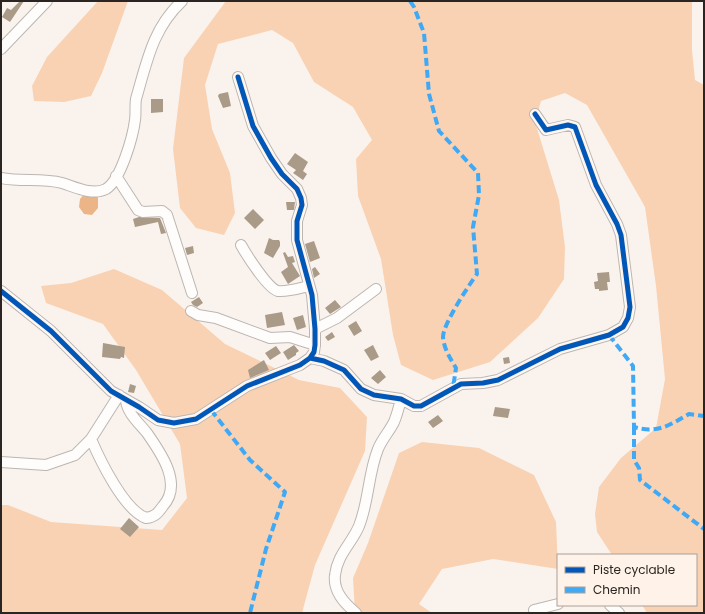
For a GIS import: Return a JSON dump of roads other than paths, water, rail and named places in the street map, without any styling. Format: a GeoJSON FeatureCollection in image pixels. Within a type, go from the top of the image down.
{"type":"FeatureCollection","features":[{"type":"Feature","properties":{"kind":"street"},"geometry":{"type":"LineString","coordinates":[[1,49],[47,1]]}},
{"type":"Feature","properties":{"kind":"street"},"geometry":{"type":"LineString","coordinates":[[1,178],[13,181],[40,180],[62,183],[78,189],[93,191],[106,188],[116,176],[131,143],[135,121],[136,100],[153,43],[163,21],[182,1]]}},
{"type":"Feature","properties":{"kind":"street"},"geometry":{"type":"LineString","coordinates":[[1,291],[51,331],[111,391],[158,420],[174,423],[196,419],[247,386],[300,365],[310,358],[314,352],[315,329],[309,286],[297,240],[297,221],[302,205],[301,198],[297,189],[282,174],[271,158],[253,126],[238,77]]}},
{"type":"Feature","properties":{"kind":"street"},"geometry":{"type":"LineString","coordinates":[[310,358],[324,361],[344,370],[361,389],[374,395],[401,399],[414,406],[421,406],[461,384],[483,383],[498,380],[560,349],[609,335],[623,327],[628,318],[630,307],[621,235],[618,224],[596,185],[576,127],[568,126],[546,130],[535,114]]}},
{"type":"Feature","properties":{"kind":"street"},"geometry":{"type":"LineString","coordinates":[[116,176],[138,210],[143,212],[162,211],[167,215],[192,293]]}},
{"type":"Feature","properties":{"kind":"street"},"geometry":{"type":"LineString","coordinates":[[241,245],[266,283],[273,289],[282,291],[309,286]]}},
{"type":"Feature","properties":{"kind":"street"},"geometry":{"type":"LineString","coordinates":[[315,329],[337,318],[376,289]]}},
{"type":"Feature","properties":{"kind":"street"},"geometry":{"type":"LineString","coordinates":[[191,311],[198,315],[216,318],[270,338],[290,338],[315,344]]}},
{"type":"Feature","properties":{"kind":"street"},"geometry":{"type":"LineString","coordinates":[[1,462],[46,464],[75,455],[91,439],[123,397]]}},
{"type":"Feature","properties":{"kind":"street"},"geometry":{"type":"LineString","coordinates":[[91,439],[100,459],[133,511],[146,518],[155,515],[170,496],[170,473],[157,448],[128,409],[123,397]]}},
{"type":"Feature","properties":{"kind":"street"},"geometry":{"type":"LineString","coordinates":[[356,613],[342,600],[335,586],[334,575],[339,558],[359,527],[368,500],[368,479],[378,448],[394,422],[401,399]]}},
{"type":"Feature","properties":{"kind":"street"},"geometry":{"type":"LineString","coordinates":[[534,610],[557,604]]}},
{"type":"Feature","properties":{"kind":"street"},"geometry":{"type":"LineString","coordinates":[[611,606],[619,613]]}}]}
